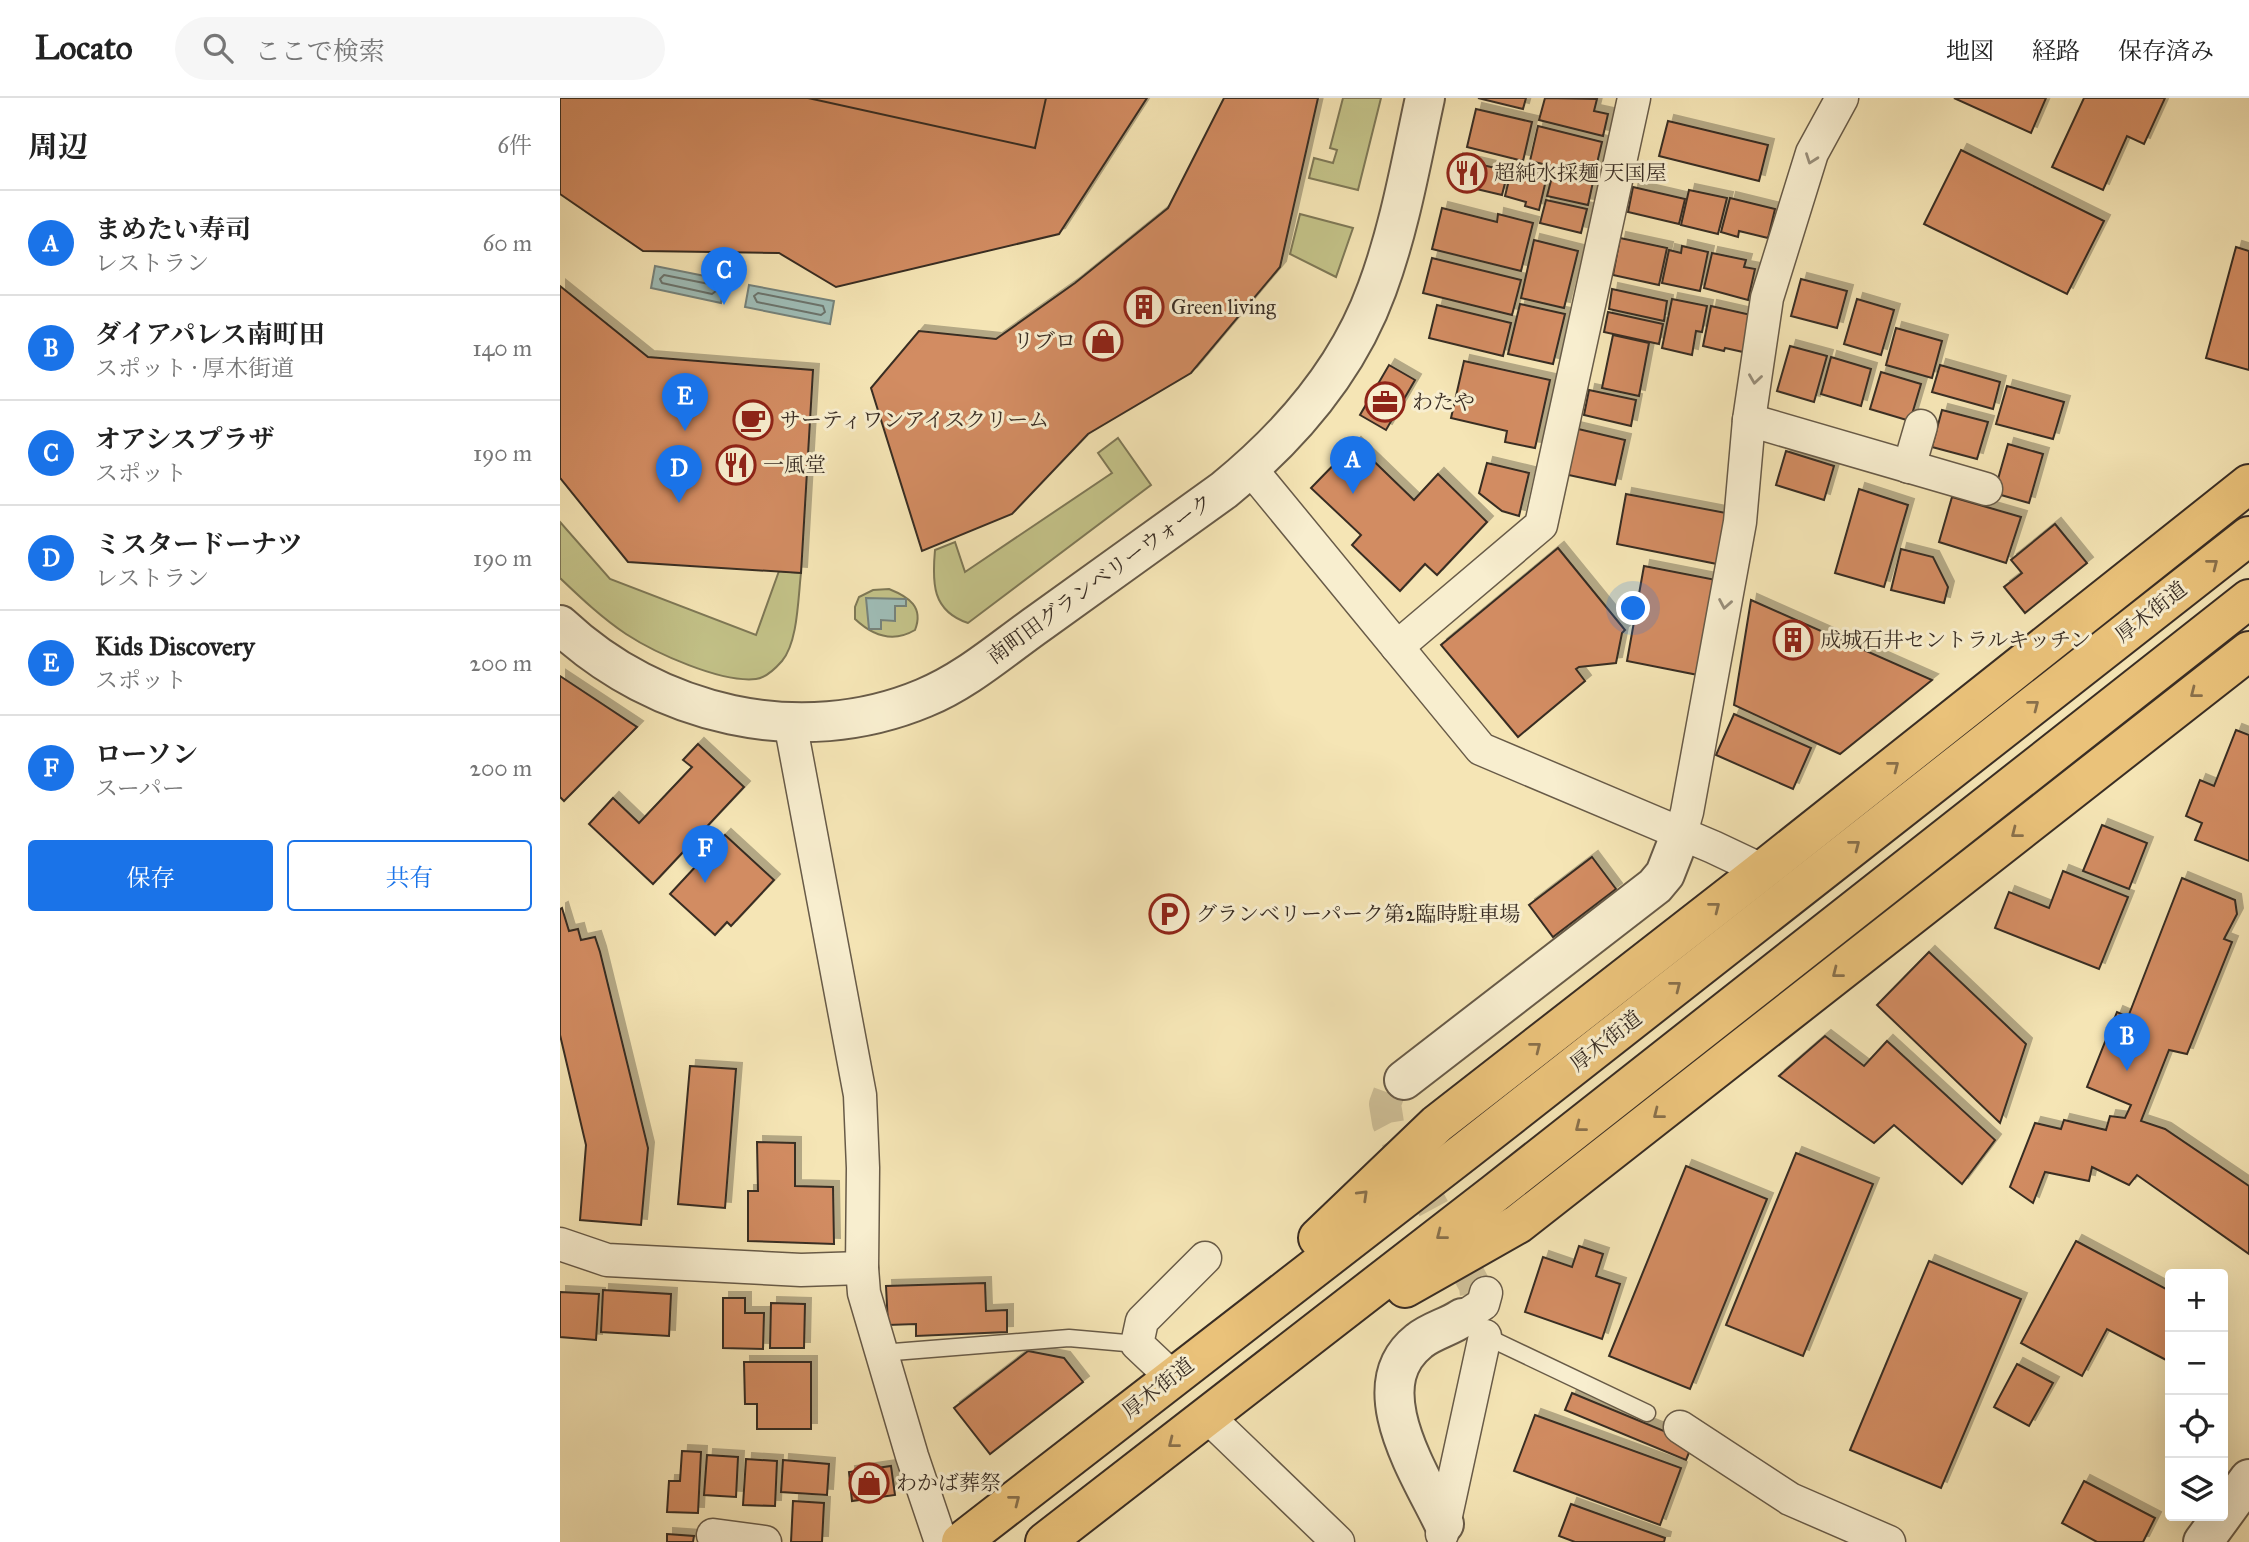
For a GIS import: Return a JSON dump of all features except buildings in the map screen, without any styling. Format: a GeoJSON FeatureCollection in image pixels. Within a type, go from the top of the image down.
{"type":"FeatureCollection","features":[{"type":"Feature","properties":{"kind":"highway"},"geometry":{"type":"LineString","coordinates":[[1172,1377],[1437,1124],[1759,873],[2249,484]]}},
{"type":"Feature","properties":{"kind":"highway","name":"厚木街道"},"geometry":{"type":"LineString","coordinates":[[961,1542],[1468,1149],[2249,536]]}},
{"type":"Feature","properties":{"kind":"highway"},"geometry":{"type":"LineString","coordinates":[[1045,1542],[1495,1193],[2249,599]]}},
{"type":"Feature","properties":{"kind":"highway"},"geometry":{"type":"LineString","coordinates":[[1284,1356],[1518,1224],[2249,650]]}},
{"type":"Feature","properties":{"kind":"street","name":"南町田グランベリーウォーク"},"geometry":{"type":"LineString","coordinates":[[560,625],[609,665],[647,687],[683,703],[736,717],[790,722],[867,715],[940,691],[981,665],[1224,490],[1296,422],[1340,362],[1366,317],[1394,237],[1425,98]]}},
{"type":"Feature","properties":{"kind":"street"},"geometry":{"type":"LineString","coordinates":[[1397,647],[1541,525],[1634,98]]}},
{"type":"Feature","properties":{"kind":"street"},"geometry":{"type":"LineString","coordinates":[[1396,1090],[1656,886],[1665,874],[1687,812],[1740,522],[1749,420],[1767,298],[1812,153],[1842,98]]}},
{"type":"Feature","properties":{"kind":"street"},"geometry":{"type":"LineString","coordinates":[[1749,420],[1986,489]]}},
{"type":"Feature","properties":{"kind":"street"},"geometry":{"type":"LineString","coordinates":[[1909,467],[1921,426]]}},
{"type":"Feature","properties":{"kind":"street"},"geometry":{"type":"LineString","coordinates":[[1250,468],[1481,749],[1749,864],[1759,873]]}},
{"type":"Feature","properties":{"kind":"street"},"geometry":{"type":"LineString","coordinates":[[790,722],[860,1095],[864,1293],[942,1542]]}},
{"type":"Feature","properties":{"kind":"street"},"geometry":{"type":"LineString","coordinates":[[560,1244],[607,1260],[801,1270],[862,1268]]}},
{"type":"Feature","properties":{"kind":"street"},"geometry":{"type":"LineString","coordinates":[[1172,1377],[1137,1344],[1142,1321],[1205,1258]]}},
{"type":"Feature","properties":{"kind":"street"},"geometry":{"type":"LineString","coordinates":[[1442,1533],[1397,1424],[1394,1392],[1401,1363],[1419,1341],[1477,1311]]}},
{"type":"Feature","properties":{"kind":"street"},"geometry":{"type":"LineString","coordinates":[[1442,1533],[1477,1311]]}},
{"type":"Feature","properties":{"kind":"street"},"geometry":{"type":"LineString","coordinates":[[1207,1416],[1338,1542]]}},
{"type":"Feature","properties":{"kind":"street"},"geometry":{"type":"LineString","coordinates":[[1680,1427],[1790,1499],[1889,1542]]}},
{"type":"Feature","properties":{"kind":"street"},"geometry":{"type":"LineString","coordinates":[[2203,1542],[2249,1479]]}},
{"type":"Feature","properties":{"kind":"street"},"geometry":{"type":"LineString","coordinates":[[713,1535],[765,1542]]}},
{"type":"Feature","properties":{"kind":"lane"},"geometry":{"type":"LineString","coordinates":[[1477,1311],[1647,1413]]}},
{"type":"Feature","properties":{"kind":"lane"},"geometry":{"type":"LineString","coordinates":[[881,1353],[1069,1338],[1137,1344]]}},
{"type":"Feature","properties":{"kind":"shaded area"},"geometry":{"type":"Polygon","coordinates":[[[1343,98],[1381,98],[1358,190],[1309,178],[1314,158],[1333,163],[1337,150],[1330,148],[1343,98]]]}},
{"type":"Feature","properties":{"kind":"shaded area"},"geometry":{"type":"Polygon","coordinates":[[[1300,214],[1353,228],[1336,277],[1290,254],[1300,214]]]}},
{"type":"Feature","properties":{"kind":"shaded area"},"geometry":{"type":"Polygon","coordinates":[[[1118,438],[1151,485],[968,623],[947,611],[937,594],[935,584],[935,550],[955,542],[965,572],[1112,473],[1098,453],[1118,438]]]}},
{"type":"Feature","properties":{"kind":"shaded area"},"geometry":{"type":"Polygon","coordinates":[[[560,522],[610,579],[756,635],[779,571],[801,573],[796,619],[787,653],[766,675],[756,679],[742,679],[707,672],[638,642],[600,615],[560,578],[560,522]]]}},
{"type":"Feature","properties":{"kind":"shaded area"},"geometry":{"type":"Polygon","coordinates":[[[889,589],[913,604],[918,615],[915,630],[899,636],[884,636],[869,630],[855,619],[855,607],[859,597],[873,590],[889,589]]]}},
{"type":"Feature","properties":{"kind":"water"},"geometry":{"type":"Polygon","coordinates":[[[655,266],[725,280],[721,303],[651,288],[655,266]]]}},
{"type":"Feature","properties":{"kind":"water"},"geometry":{"type":"Polygon","coordinates":[[[749,285],[834,301],[830,324],[745,307],[749,285]]]}},
{"type":"Feature","properties":{"kind":"water"},"geometry":{"type":"Polygon","coordinates":[[[866,598],[906,599],[906,606],[895,606],[895,621],[881,620],[881,629],[869,629],[866,598]]]}},
{"type":"Feature","properties":{"kind":"tunnel"},"geometry":{"type":"LineString","coordinates":[[1389,1093],[1385,1104],[1388,1123],[1475,1286],[1476,1296]]}},
{"type":"Feature","properties":{"kind":"place","name":"超純水採麺 天国屋"},"geometry":{"type":"Point","coordinates":[1467,173]}},
{"type":"Feature","properties":{"kind":"place","name":"オアシスプラザ"},"geometry":{"type":"Point","coordinates":[724,305]}},
{"type":"Feature","properties":{"kind":"place","name":"Green living"},"geometry":{"type":"Point","coordinates":[1144,307]}},
{"type":"Feature","properties":{"kind":"place","name":"リブロ"},"geometry":{"type":"Point","coordinates":[1103,341]}},
{"type":"Feature","properties":{"kind":"place","name":"わたや"},"geometry":{"type":"Point","coordinates":[1385,402]}},
{"type":"Feature","properties":{"kind":"place","name":"サーティワンアイスクリーム"},"geometry":{"type":"Point","coordinates":[753,420]}},
{"type":"Feature","properties":{"kind":"place","name":"Kids Discovery"},"geometry":{"type":"Point","coordinates":[685,431]}},
{"type":"Feature","properties":{"kind":"place","name":"一風堂"},"geometry":{"type":"Point","coordinates":[736,465]}},
{"type":"Feature","properties":{"kind":"place","name":"まめたい寿司"},"geometry":{"type":"Point","coordinates":[1353,494]}},
{"type":"Feature","properties":{"kind":"place","name":"ミスタードーナツ"},"geometry":{"type":"Point","coordinates":[679,503]}},
{"type":"Feature","properties":{"kind":"place","name":"成城石井セントラルキッチン"},"geometry":{"type":"Point","coordinates":[1793,640]}},
{"type":"Feature","properties":{"kind":"place","name":"ローソン"},"geometry":{"type":"Point","coordinates":[705,883]}},
{"type":"Feature","properties":{"kind":"place","name":"グランベリーパーク第2臨時駐車場"},"geometry":{"type":"Point","coordinates":[1169,914]}},
{"type":"Feature","properties":{"kind":"place","name":"ダイアパレス南町田"},"geometry":{"type":"Point","coordinates":[2127,1071]}},
{"type":"Feature","properties":{"kind":"place","name":"わかば葬祭"},"geometry":{"type":"Point","coordinates":[869,1483]}}]}
